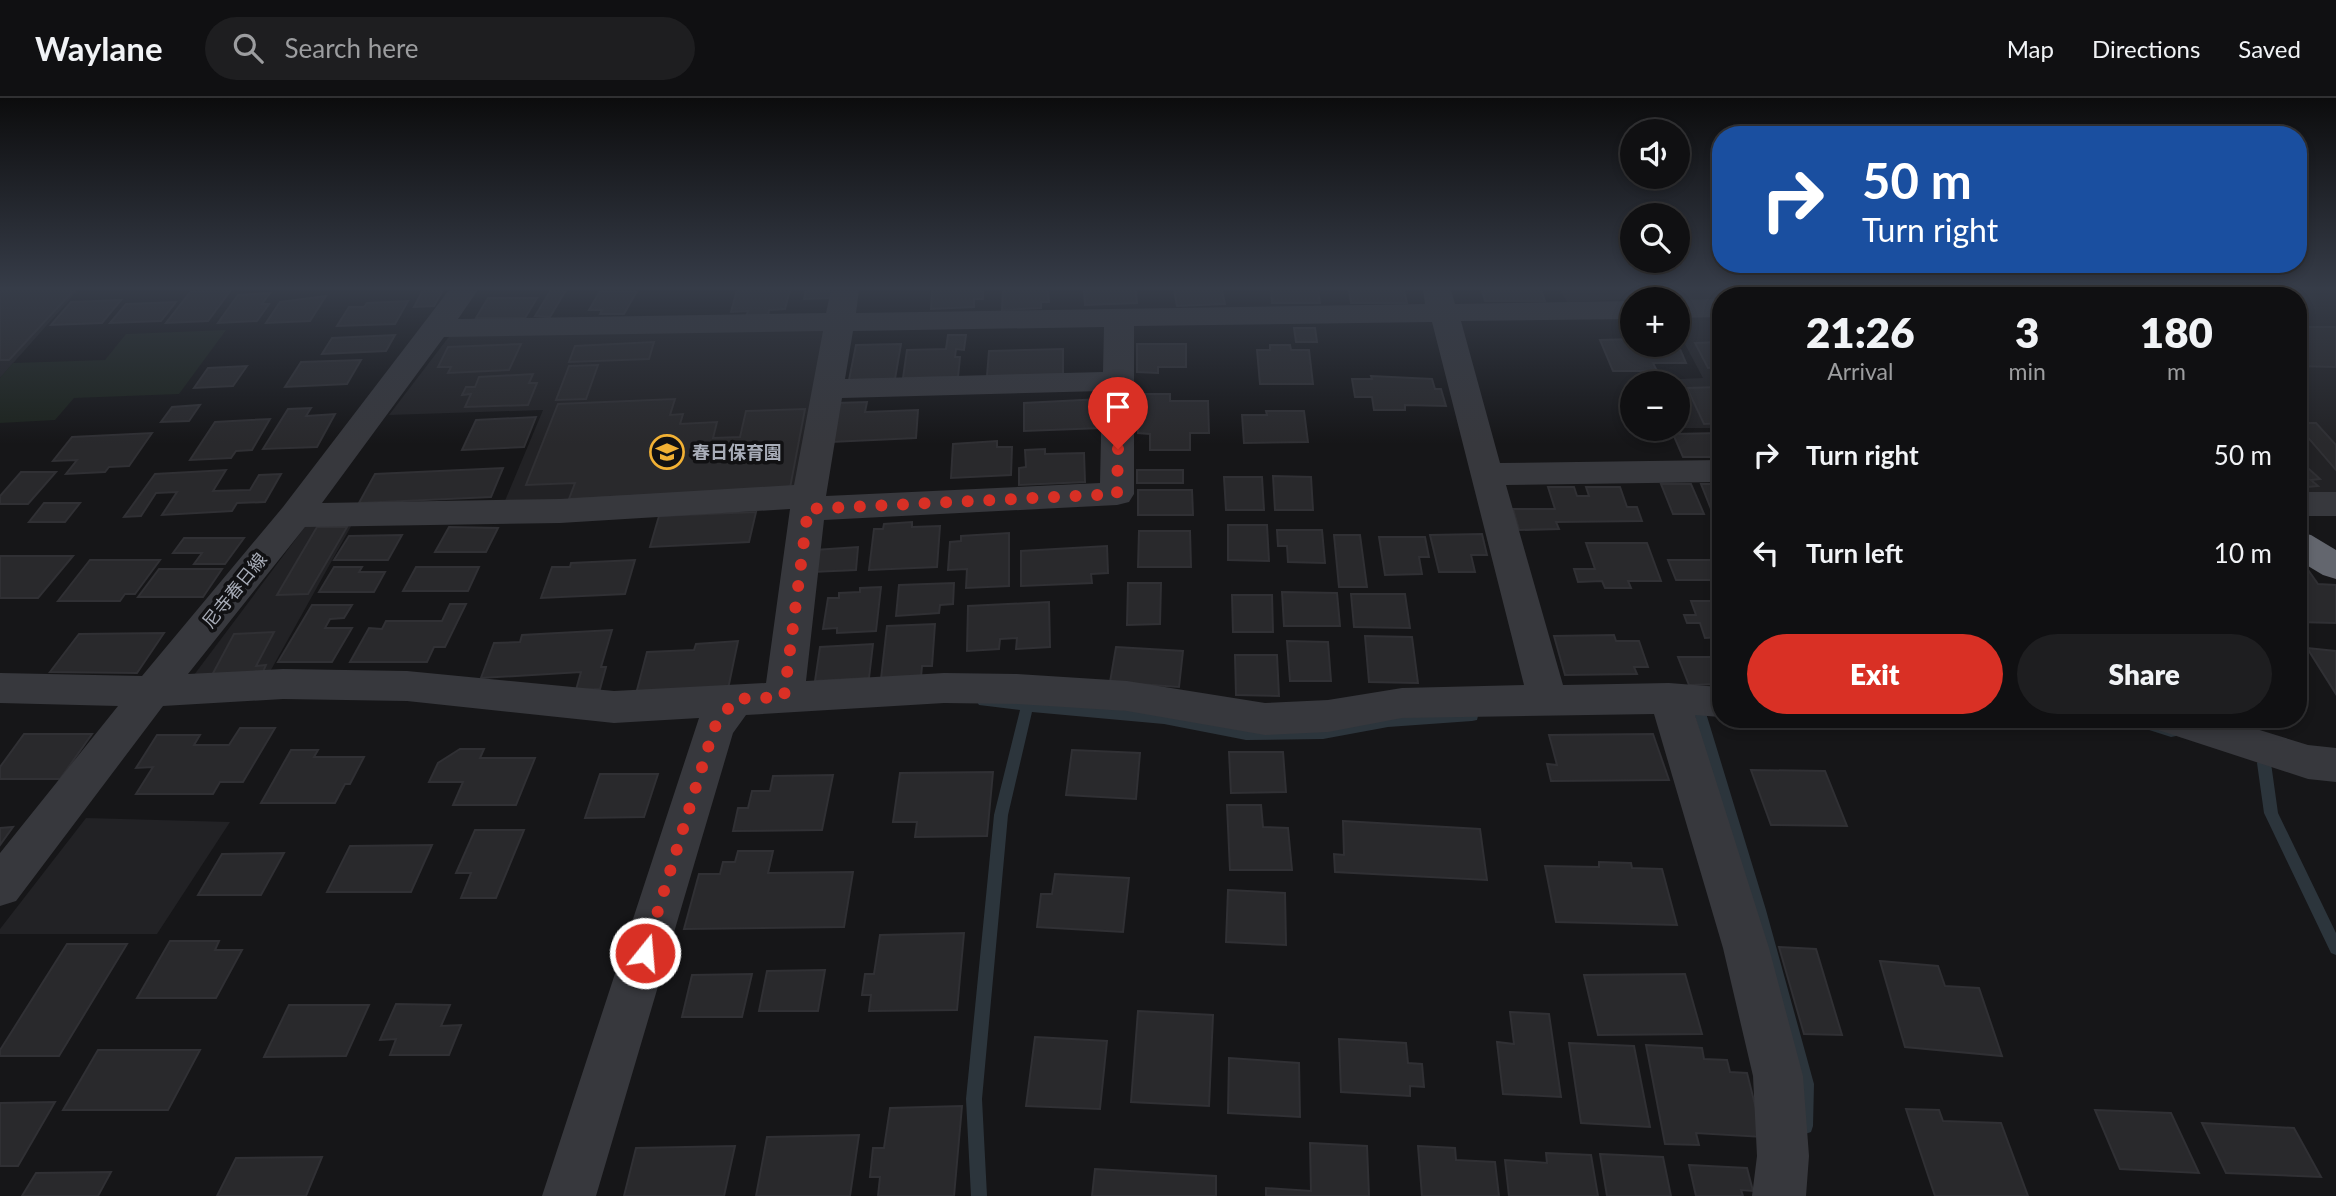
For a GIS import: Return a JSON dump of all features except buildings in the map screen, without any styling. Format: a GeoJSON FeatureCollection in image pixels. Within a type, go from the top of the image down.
{"type":"FeatureCollection","features":[{"type":"Feature","properties":{"kind":"highway"},"geometry":{"type":"LineString","coordinates":[[2307,549],[2336,566]]}},
{"type":"Feature","properties":{"kind":"street","name":"尼寺春日線"},"geometry":{"type":"LineString","coordinates":[[0,887],[152,691],[295,515],[424,341]]}},
{"type":"Feature","properties":{"kind":"street"},"geometry":{"type":"LineString","coordinates":[[784,697],[809,503],[837,341]]}},
{"type":"Feature","properties":{"kind":"street"},"geometry":{"type":"LineString","coordinates":[[295,515],[560,511],[1117,494],[1119,341]]}},
{"type":"Feature","properties":{"kind":"street"},"geometry":{"type":"LineString","coordinates":[[1454,341],[1486,474],[1547,699]]}},
{"type":"Feature","properties":{"kind":"street"},"geometry":{"type":"LineString","coordinates":[[828,389],[1118,381]]}},
{"type":"Feature","properties":{"kind":"street"},"geometry":{"type":"LineString","coordinates":[[1486,474],[1712,471]]}},
{"type":"Feature","properties":{"kind":"street"},"geometry":{"type":"LineString","coordinates":[[2307,504],[2336,505]]}},
{"type":"Feature","properties":{"kind":"street"},"geometry":{"type":"LineString","coordinates":[[0,688],[152,691],[283,684],[407,686],[614,707],[724,714],[784,697],[944,688],[1017,689],[1127,696],[1265,719],[1328,716],[1402,703],[1547,699],[1674,713],[1712,704]]}},
{"type":"Feature","properties":{"kind":"street"},"geometry":{"type":"LineString","coordinates":[[1674,713],[1746,948],[1778,1076],[1783,1156],[1779,1196]]}},
{"type":"Feature","properties":{"kind":"street"},"geometry":{"type":"LineString","coordinates":[[569,1196],[724,714]]}},
{"type":"Feature","properties":{"kind":"street"},"geometry":{"type":"LineString","coordinates":[[2200,728],[2308,762],[2336,765]]}},
{"type":"Feature","properties":{"kind":"shaded area"},"geometry":{"type":"Polygon","coordinates":[[[0,341],[33,341],[0,378],[0,341]]]}},
{"type":"Feature","properties":{"kind":"shaded area"},"geometry":{"type":"Polygon","coordinates":[[[120,341],[218,341],[179,394],[74,398],[55,420],[0,423],[0,378],[13,363],[105,360],[120,341]]]}},
{"type":"Feature","properties":{"kind":"shaded area","name":"春日保育園"},"geometry":{"type":"Polygon","coordinates":[[[445,341],[826,341],[800,493],[504,503],[543,410],[389,415],[445,341]]]}},
{"type":"Feature","properties":{"kind":"shaded area"},"geometry":{"type":"Polygon","coordinates":[[[1690,341],[1712,341],[1712,428],[1690,428],[1690,379],[1703,378],[1690,354],[1690,341]]]}},
{"type":"Feature","properties":{"kind":"shaded area"},"geometry":{"type":"Polygon","coordinates":[[[2307,341],[2336,341],[2336,496],[2307,495],[2307,341]]]}},
{"type":"Feature","properties":{"kind":"shaded area"},"geometry":{"type":"Polygon","coordinates":[[[310,520],[354,521],[267,677],[188,683],[310,520]]]}},
{"type":"Feature","properties":{"kind":"shaded area"},"geometry":{"type":"Polygon","coordinates":[[[86,818],[230,822],[157,934],[0,934],[0,929],[86,818]]]}},
{"type":"Feature","properties":{"kind":"waterway"},"geometry":{"type":"LineString","coordinates":[[983,702],[1027,706]]}},
{"type":"Feature","properties":{"kind":"waterway"},"geometry":{"type":"LineString","coordinates":[[979,1196],[974,1099],[1001,815],[1027,706]]}},
{"type":"Feature","properties":{"kind":"waterway"},"geometry":{"type":"LineString","coordinates":[[1027,706],[1164,719],[1246,735],[1323,734],[1388,722],[1472,716]]}},
{"type":"Feature","properties":{"kind":"waterway"},"geometry":{"type":"LineString","coordinates":[[1700,713],[1759,910],[1806,1084],[1805,1126]]}},
{"type":"Feature","properties":{"kind":"waterway"},"geometry":{"type":"LineString","coordinates":[[2158,728],[2171,732]]}},
{"type":"Feature","properties":{"kind":"waterway"},"geometry":{"type":"LineString","coordinates":[[2264,763],[2271,813],[2336,948]]}},
{"type":"Feature","properties":{"kind":"place","name":"春日保育園"},"geometry":{"type":"Point","coordinates":[667,452]}},
{"type":"Feature","properties":{"kind":"route"},"geometry":{"type":"LineString","coordinates":[[645,953],[714,728],[735,699],[784,697],[808,509],[1117,494],[1118,449]]}}]}
